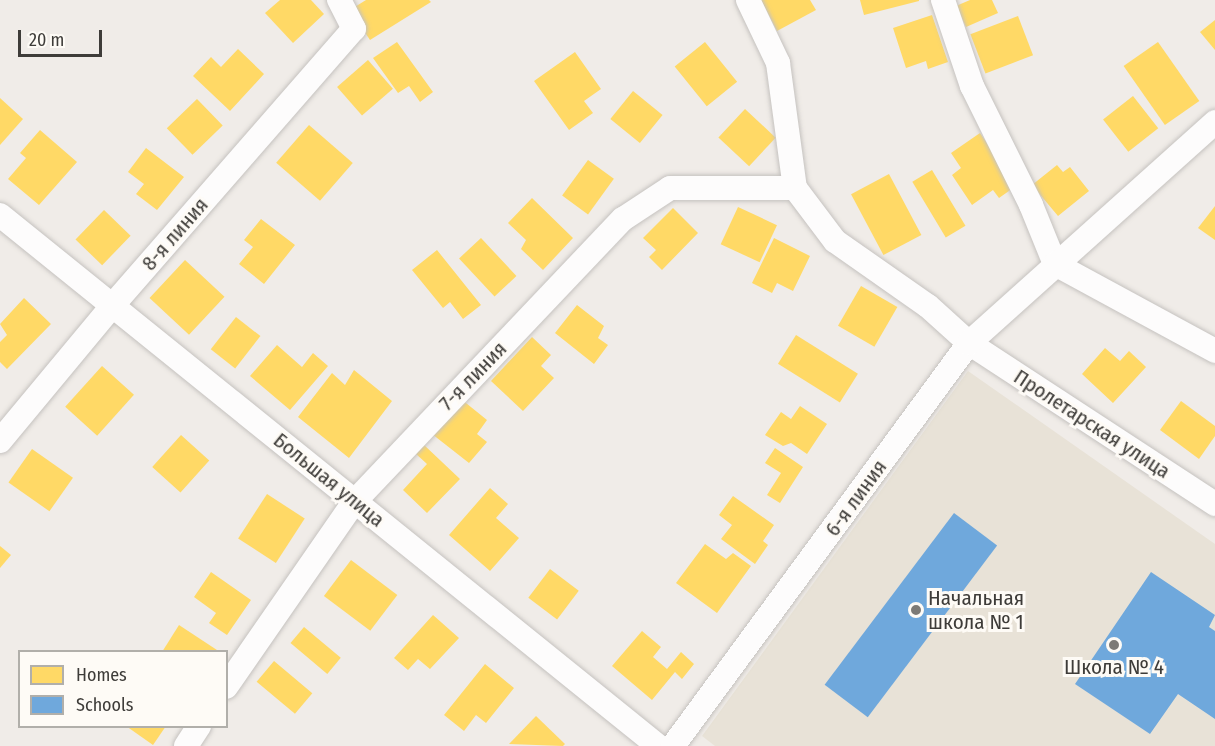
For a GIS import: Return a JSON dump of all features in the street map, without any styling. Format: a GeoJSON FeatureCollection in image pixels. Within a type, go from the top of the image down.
{"type":"FeatureCollection","features":[{"type":"Feature","properties":{"kind":"street","name":"8-я линия"},"geometry":{"type":"LineString","coordinates":[[0,441],[112,306],[354,29],[339,0]]}},
{"type":"Feature","properties":{"kind":"street"},"geometry":{"type":"LineString","coordinates":[[748,0],[778,63],[795,188],[835,241],[928,306],[969,344]]}},
{"type":"Feature","properties":{"kind":"street"},"geometry":{"type":"LineString","coordinates":[[943,0],[972,86],[1031,205],[1055,264],[1215,351]]}},
{"type":"Feature","properties":{"kind":"street","name":"6-я линия"},"geometry":{"type":"LineString","coordinates":[[673,746],[969,344],[1215,122]]}},
{"type":"Feature","properties":{"kind":"street","name":"7-я линия"},"geometry":{"type":"LineString","coordinates":[[228,684],[355,501],[623,219],[670,188],[795,188]]}},
{"type":"Feature","properties":{"kind":"street","name":"Большая улица"},"geometry":{"type":"LineString","coordinates":[[0,214],[658,746]]}},
{"type":"Feature","properties":{"kind":"street","name":"Пролетарская улица"},"geometry":{"type":"LineString","coordinates":[[969,344],[1215,504]]}},
{"type":"Feature","properties":{"kind":"street"},"geometry":{"type":"LineString","coordinates":[[186,746],[198,728]]}},
{"type":"Feature","properties":{"kind":"shaded area","name":"Начальная школа № 1"},"geometry":{"type":"Polygon","coordinates":[[[968,371],[1215,544],[1215,746],[715,746],[702,736],[968,371]]]}},
{"type":"Feature","properties":{"kind":"building: Homes"},"geometry":{"type":"Polygon","coordinates":[[[280,0],[311,0],[324,14],[293,43],[265,13],[280,0]]]}},
{"type":"Feature","properties":{"kind":"building: Homes"},"geometry":{"type":"Polygon","coordinates":[[[366,0],[429,0],[431,2],[370,40],[350,10],[366,0]]]}},
{"type":"Feature","properties":{"kind":"building: Homes"},"geometry":{"type":"Polygon","coordinates":[[[761,0],[810,0],[816,10],[777,31],[761,0]]]}},
{"type":"Feature","properties":{"kind":"building: Homes"},"geometry":{"type":"Polygon","coordinates":[[[860,0],[919,0],[919,1],[864,15],[860,0]]]}},
{"type":"Feature","properties":{"kind":"building: Homes"},"geometry":{"type":"Polygon","coordinates":[[[970,0],[992,0],[998,13],[966,27],[956,6],[970,0]]]}},
{"type":"Feature","properties":{"kind":"building: Homes"},"geometry":{"type":"Polygon","coordinates":[[[932,15],[948,62],[928,69],[926,61],[906,68],[893,28],[932,15]]]}},
{"type":"Feature","properties":{"kind":"building: Homes"},"geometry":{"type":"Polygon","coordinates":[[[1018,16],[1033,55],[985,73],[970,34],[1018,16]]]}},
{"type":"Feature","properties":{"kind":"building: Homes"},"geometry":{"type":"Polygon","coordinates":[[[1215,20],[1215,50],[1200,32],[1215,20]]]}},
{"type":"Feature","properties":{"kind":"building: Homes"},"geometry":{"type":"Polygon","coordinates":[[[397,42],[433,92],[420,102],[409,86],[398,93],[373,58],[397,42]]]}},
{"type":"Feature","properties":{"kind":"building: Homes"},"geometry":{"type":"Polygon","coordinates":[[[705,42],[737,82],[707,106],[675,67],[705,42]]]}},
{"type":"Feature","properties":{"kind":"building: Homes"},"geometry":{"type":"Polygon","coordinates":[[[1158,42],[1199,101],[1165,125],[1124,66],[1158,42]]]}},
{"type":"Feature","properties":{"kind":"building: Homes"},"geometry":{"type":"Polygon","coordinates":[[[238,49],[264,74],[230,111],[193,76],[211,57],[221,67],[238,49]]]}},
{"type":"Feature","properties":{"kind":"building: Homes"},"geometry":{"type":"Polygon","coordinates":[[[575,52],[601,89],[584,101],[593,113],[569,130],[534,81],[575,52]]]}},
{"type":"Feature","properties":{"kind":"building: Homes"},"geometry":{"type":"Polygon","coordinates":[[[368,60],[393,89],[362,116],[337,87],[368,60]]]}},
{"type":"Feature","properties":{"kind":"building: Homes"},"geometry":{"type":"Polygon","coordinates":[[[633,91],[663,115],[640,143],[610,119],[633,91]]]}},
{"type":"Feature","properties":{"kind":"building: Homes"},"geometry":{"type":"Polygon","coordinates":[[[1133,96],[1158,128],[1128,152],[1103,119],[1133,96]]]}},
{"type":"Feature","properties":{"kind":"building: Homes"},"geometry":{"type":"Polygon","coordinates":[[[0,98],[23,119],[0,145],[0,98]]]}},
{"type":"Feature","properties":{"kind":"building: Homes"},"geometry":{"type":"Polygon","coordinates":[[[197,99],[223,126],[192,155],[167,128],[197,99]]]}},
{"type":"Feature","properties":{"kind":"building: Homes"},"geometry":{"type":"Polygon","coordinates":[[[745,109],[776,138],[749,166],[718,138],[745,109]]]}},
{"type":"Feature","properties":{"kind":"building: Homes"},"geometry":{"type":"Polygon","coordinates":[[[309,125],[353,163],[320,201],[276,163],[309,125]]]}},
{"type":"Feature","properties":{"kind":"building: Homes"},"geometry":{"type":"Polygon","coordinates":[[[40,130],[77,162],[39,205],[8,179],[26,158],[20,153],[40,130]]]}},
{"type":"Feature","properties":{"kind":"building: Homes"},"geometry":{"type":"Polygon","coordinates":[[[980,133],[1016,186],[999,198],[993,190],[972,205],[952,175],[961,168],[951,153],[980,133]]]}},
{"type":"Feature","properties":{"kind":"building: Homes"},"geometry":{"type":"Polygon","coordinates":[[[146,148],[184,177],[157,210],[136,194],[144,184],[128,172],[146,148]]]}},
{"type":"Feature","properties":{"kind":"building: Homes"},"geometry":{"type":"Polygon","coordinates":[[[588,160],[614,179],[588,214],[562,196],[588,160]]]}},
{"type":"Feature","properties":{"kind":"building: Homes"},"geometry":{"type":"Polygon","coordinates":[[[1057,165],[1063,172],[1070,167],[1089,191],[1058,216],[1032,185],[1057,165]]]}},
{"type":"Feature","properties":{"kind":"building: Homes"},"geometry":{"type":"Polygon","coordinates":[[[932,170],[965,226],[946,238],[912,182],[932,170]]]}},
{"type":"Feature","properties":{"kind":"building: Homes"},"geometry":{"type":"Polygon","coordinates":[[[889,174],[921,235],[883,255],[851,194],[889,174]]]}},
{"type":"Feature","properties":{"kind":"building: Homes"},"geometry":{"type":"Polygon","coordinates":[[[532,198],[573,238],[543,270],[521,249],[526,240],[508,223],[532,198]]]}},
{"type":"Feature","properties":{"kind":"building: Homes"},"geometry":{"type":"Polygon","coordinates":[[[1215,206],[1215,240],[1198,228],[1215,206]]]}},
{"type":"Feature","properties":{"kind":"building: Homes"},"geometry":{"type":"Polygon","coordinates":[[[738,207],[777,225],[760,262],[721,244],[738,207]]]}},
{"type":"Feature","properties":{"kind":"building: Homes"},"geometry":{"type":"Polygon","coordinates":[[[673,208],[698,233],[662,270],[649,257],[656,250],[643,238],[673,208]]]}},
{"type":"Feature","properties":{"kind":"building: Homes"},"geometry":{"type":"Polygon","coordinates":[[[104,210],[131,236],[102,265],[76,239],[104,210]]]}},
{"type":"Feature","properties":{"kind":"building: Homes"},"geometry":{"type":"Polygon","coordinates":[[[261,219],[295,245],[264,284],[239,264],[253,247],[244,240],[261,219]]]}},
{"type":"Feature","properties":{"kind":"building: Homes"},"geometry":{"type":"Polygon","coordinates":[[[481,238],[516,276],[495,296],[459,258],[481,238]]]}},
{"type":"Feature","properties":{"kind":"building: Homes"},"geometry":{"type":"Polygon","coordinates":[[[774,238],[810,256],[793,291],[777,283],[772,293],[752,283],[774,238]]]}},
{"type":"Feature","properties":{"kind":"building: Homes"},"geometry":{"type":"Polygon","coordinates":[[[437,250],[481,305],[463,319],[450,302],[443,308],[412,270],[437,250]]]}},
{"type":"Feature","properties":{"kind":"building: Homes"},"geometry":{"type":"Polygon","coordinates":[[[185,260],[224,297],[189,335],[150,298],[185,260]]]}},
{"type":"Feature","properties":{"kind":"building: Homes"},"geometry":{"type":"Polygon","coordinates":[[[861,286],[897,307],[874,347],[838,326],[861,286]]]}},
{"type":"Feature","properties":{"kind":"building: Homes"},"geometry":{"type":"Polygon","coordinates":[[[24,298],[51,324],[7,369],[0,362],[0,342],[7,335],[0,324],[24,298]]]}},
{"type":"Feature","properties":{"kind":"building: Homes"},"geometry":{"type":"Polygon","coordinates":[[[577,305],[604,326],[598,338],[608,345],[594,364],[555,333],[577,305]]]}},
{"type":"Feature","properties":{"kind":"building: Homes"},"geometry":{"type":"Polygon","coordinates":[[[236,317],[260,336],[235,368],[211,349],[236,317]]]}},
{"type":"Feature","properties":{"kind":"building: Homes"},"geometry":{"type":"Polygon","coordinates":[[[796,335],[858,374],[840,403],[778,364],[796,335]]]}},
{"type":"Feature","properties":{"kind":"building: Homes"},"geometry":{"type":"Polygon","coordinates":[[[532,337],[551,355],[541,366],[554,378],[523,411],[491,381],[532,337]]]}},
{"type":"Feature","properties":{"kind":"building: Homes"},"geometry":{"type":"Polygon","coordinates":[[[277,345],[302,367],[313,353],[328,366],[290,410],[250,376],[277,345]]]}},
{"type":"Feature","properties":{"kind":"building: Homes"},"geometry":{"type":"Polygon","coordinates":[[[1105,348],[1120,361],[1129,351],[1146,367],[1113,403],[1082,374],[1105,348]]]}},
{"type":"Feature","properties":{"kind":"building: Homes"},"geometry":{"type":"Polygon","coordinates":[[[102,366],[134,395],[97,436],[65,407],[102,366]]]}},
{"type":"Feature","properties":{"kind":"building: Homes"},"geometry":{"type":"Polygon","coordinates":[[[354,370],[392,401],[349,458],[298,417],[332,373],[345,385],[354,370]]]}},
{"type":"Feature","properties":{"kind":"building: Homes"},"geometry":{"type":"Polygon","coordinates":[[[461,399],[487,420],[477,434],[487,442],[469,463],[432,434],[461,399]]]}},
{"type":"Feature","properties":{"kind":"building: Homes"},"geometry":{"type":"Polygon","coordinates":[[[1181,401],[1215,426],[1215,436],[1199,459],[1160,430],[1181,401]]]}},
{"type":"Feature","properties":{"kind":"building: Homes"},"geometry":{"type":"Polygon","coordinates":[[[800,406],[827,424],[807,454],[791,443],[783,446],[765,435],[781,412],[791,419],[800,406]]]}},
{"type":"Feature","properties":{"kind":"building: Homes"},"geometry":{"type":"Polygon","coordinates":[[[181,435],[209,460],[180,492],[152,467],[181,435]]]}},
{"type":"Feature","properties":{"kind":"building: Homes"},"geometry":{"type":"Polygon","coordinates":[[[423,444],[460,479],[427,513],[403,490],[427,464],[415,453],[423,444]]]}},
{"type":"Feature","properties":{"kind":"building: Homes"},"geometry":{"type":"Polygon","coordinates":[[[775,448],[803,467],[780,503],[767,495],[781,473],[765,463],[775,448]]]}},
{"type":"Feature","properties":{"kind":"building: Homes"},"geometry":{"type":"Polygon","coordinates":[[[32,449],[73,478],[49,511],[8,483],[32,449]]]}},
{"type":"Feature","properties":{"kind":"building: Homes"},"geometry":{"type":"Polygon","coordinates":[[[490,488],[508,504],[496,518],[519,538],[490,571],[449,535],[490,488]]]}},
{"type":"Feature","properties":{"kind":"building: Homes"},"geometry":{"type":"Polygon","coordinates":[[[267,494],[305,519],[276,563],[238,538],[267,494]]]}},
{"type":"Feature","properties":{"kind":"building: Homes"},"geometry":{"type":"Polygon","coordinates":[[[733,496],[774,525],[763,541],[768,545],[755,564],[721,539],[732,525],[719,515],[733,496]]]}},
{"type":"Feature","properties":{"kind":"building: Homes"},"geometry":{"type":"Polygon","coordinates":[[[705,544],[726,559],[733,553],[751,566],[717,613],[676,583],[705,544]]]}},
{"type":"Feature","properties":{"kind":"building: Homes"},"geometry":{"type":"Polygon","coordinates":[[[0,546],[11,555],[0,568],[0,546]]]}},
{"type":"Feature","properties":{"kind":"building: Homes"},"geometry":{"type":"Polygon","coordinates":[[[351,560],[397,595],[370,631],[324,596],[351,560]]]}},
{"type":"Feature","properties":{"kind":"building: Homes"},"geometry":{"type":"Polygon","coordinates":[[[550,569],[579,591],[557,619],[528,598],[550,569]]]}},
{"type":"Feature","properties":{"kind":"building: Homes"},"geometry":{"type":"Polygon","coordinates":[[[211,572],[251,600],[227,635],[209,623],[216,613],[194,597],[211,572]]]}},
{"type":"Feature","properties":{"kind":"building: Homes"},"geometry":{"type":"Polygon","coordinates":[[[433,615],[459,638],[430,669],[418,659],[408,670],[394,658],[433,615]]]}},
{"type":"Feature","properties":{"kind":"building: Homes"},"geometry":{"type":"Polygon","coordinates":[[[179,625],[217,650],[163,650],[179,625]]]}},
{"type":"Feature","properties":{"kind":"building: Homes"},"geometry":{"type":"Polygon","coordinates":[[[304,627],[341,658],[327,674],[291,643],[304,627]]]}},
{"type":"Feature","properties":{"kind":"building: Homes"},"geometry":{"type":"Polygon","coordinates":[[[642,631],[661,647],[653,657],[667,669],[681,652],[694,664],[682,679],[675,672],[652,700],[612,666],[642,631]]]}},
{"type":"Feature","properties":{"kind":"building: Homes"},"geometry":{"type":"Polygon","coordinates":[[[274,661],[312,693],[295,714],[257,682],[274,661]]]}},
{"type":"Feature","properties":{"kind":"building: Homes"},"geometry":{"type":"Polygon","coordinates":[[[485,664],[514,688],[486,723],[476,715],[464,731],[444,715],[485,664]]]}},
{"type":"Feature","properties":{"kind":"building: Homes"},"geometry":{"type":"Polygon","coordinates":[[[536,716],[565,744],[563,746],[509,744],[536,716]]]}},
{"type":"Feature","properties":{"kind":"building: Homes"},"geometry":{"type":"Polygon","coordinates":[[[129,728],[165,728],[153,745],[129,728]]]}},
{"type":"Feature","properties":{"kind":"building: Schools"},"geometry":{"type":"Polygon","coordinates":[[[954,513],[997,545],[868,717],[825,685],[954,513]]]}},
{"type":"Feature","properties":{"kind":"building: Schools"},"geometry":{"type":"Polygon","coordinates":[[[1151,572],[1215,615],[1209,627],[1215,631],[1215,719],[1178,694],[1150,734],[1075,684],[1151,572]]]}},
{"type":"Feature","properties":{"kind":"place","name":"Начальная школа № 1"},"geometry":{"type":"Point","coordinates":[916,610]}},
{"type":"Feature","properties":{"kind":"place","name":"Школа № 4"},"geometry":{"type":"Point","coordinates":[1114,645]}}]}
